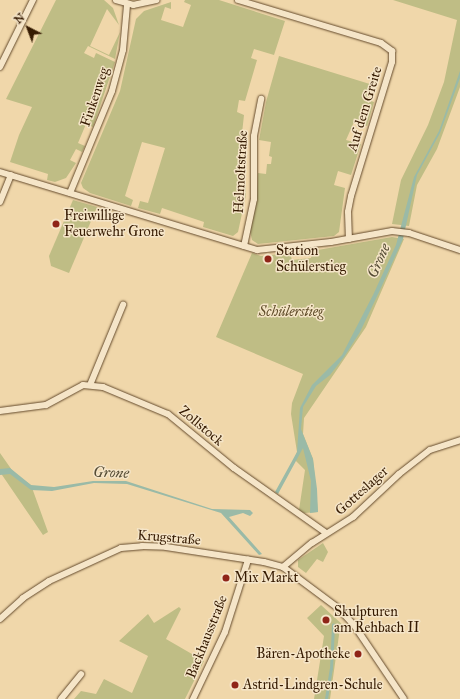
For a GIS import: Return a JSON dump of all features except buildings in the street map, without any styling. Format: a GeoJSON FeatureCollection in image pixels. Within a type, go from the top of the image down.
{"type":"FeatureCollection","features":[{"type":"Feature","properties":{"kind":"street"},"geometry":{"type":"LineString","coordinates":[[0,67],[33,0]]}},
{"type":"Feature","properties":{"kind":"street"},"geometry":{"type":"LineString","coordinates":[[116,0],[127,4],[141,5],[156,0]]}},
{"type":"Feature","properties":{"kind":"street","name":"Auf dem Greite"},"geometry":{"type":"LineString","coordinates":[[238,0],[381,43],[392,52],[392,62],[350,196],[348,212],[348,239]]}},
{"type":"Feature","properties":{"kind":"street","name":"Finkenweg"},"geometry":{"type":"LineString","coordinates":[[70,193],[112,91],[123,50],[127,4]]}},
{"type":"Feature","properties":{"kind":"street","name":"Helmoltstraße"},"geometry":{"type":"LineString","coordinates":[[244,246],[254,199],[254,136],[261,99]]}},
{"type":"Feature","properties":{"kind":"street"},"geometry":{"type":"LineString","coordinates":[[0,172],[261,250],[397,231],[406,232],[460,250]]}},
{"type":"Feature","properties":{"kind":"street"},"geometry":{"type":"LineString","coordinates":[[0,202],[11,175]]}},
{"type":"Feature","properties":{"kind":"street"},"geometry":{"type":"LineString","coordinates":[[0,411],[46,405],[78,386],[90,385],[123,305]]}},
{"type":"Feature","properties":{"kind":"street","name":"Zollstock"},"geometry":{"type":"LineString","coordinates":[[90,385],[103,388],[168,414],[234,468],[326,533]]}},
{"type":"Feature","properties":{"kind":"street","name":"Gotteslager"},"geometry":{"type":"LineString","coordinates":[[283,567],[326,533],[353,517],[399,474],[430,450],[460,439]]}},
{"type":"Feature","properties":{"kind":"street","name":"Krugstraße"},"geometry":{"type":"LineString","coordinates":[[0,619],[23,598],[49,581],[121,548],[142,546],[166,547],[283,567]]}},
{"type":"Feature","properties":{"kind":"street","name":"Backhausstraße"},"geometry":{"type":"LineString","coordinates":[[193,699],[225,632],[248,560]]}},
{"type":"Feature","properties":{"kind":"street"},"geometry":{"type":"LineString","coordinates":[[283,567],[319,591],[348,618],[404,699]]}},
{"type":"Feature","properties":{"kind":"street"},"geometry":{"type":"LineString","coordinates":[[61,699],[81,674]]}},
{"type":"Feature","properties":{"kind":"green space"},"geometry":{"type":"Polygon","coordinates":[[[56,0],[104,0],[113,8],[119,25],[107,9],[90,46],[109,55],[120,32],[115,59],[88,46],[84,53],[94,58],[96,53],[115,62],[93,127],[86,124],[78,143],[85,146],[82,152],[76,149],[70,160],[76,163],[66,178],[55,182],[47,180],[48,174],[10,162],[19,135],[32,107],[6,99],[56,0]]]}},
{"type":"Feature","properties":{"kind":"green space"},"geometry":{"type":"Polygon","coordinates":[[[185,0],[219,0],[285,21],[274,55],[254,49],[251,58],[257,60],[245,101],[239,100],[237,112],[244,115],[238,170],[243,171],[242,182],[246,183],[246,195],[238,232],[233,236],[203,227],[204,222],[162,208],[160,214],[138,208],[140,201],[148,203],[165,148],[142,142],[125,196],[133,200],[131,206],[90,193],[83,188],[81,183],[120,91],[136,19],[144,11],[171,2],[171,9],[165,7],[161,20],[183,27],[191,5],[184,2],[185,0]]]}},
{"type":"Feature","properties":{"kind":"green space"},"geometry":{"type":"Polygon","coordinates":[[[393,0],[460,0],[460,87],[437,149],[417,185],[409,226],[392,224],[401,180],[428,125],[444,82],[457,20],[393,0]]]}},
{"type":"Feature","properties":{"kind":"green space"},"geometry":{"type":"Polygon","coordinates":[[[279,56],[373,85],[368,100],[374,102],[367,126],[354,122],[346,140],[361,144],[351,175],[338,171],[334,185],[345,188],[339,232],[334,236],[258,244],[252,240],[250,231],[257,196],[258,173],[266,174],[267,164],[271,164],[272,157],[269,156],[271,142],[259,140],[266,102],[279,56]]]}},
{"type":"Feature","properties":{"kind":"green space"},"geometry":{"type":"Polygon","coordinates":[[[73,200],[97,207],[69,273],[51,266],[49,256],[73,200]]]}},
{"type":"Feature","properties":{"kind":"green space","name":"Schülerstieg"},"geometry":{"type":"Polygon","coordinates":[[[392,237],[404,239],[366,327],[304,418],[303,434],[313,459],[318,512],[304,513],[299,510],[305,470],[294,459],[297,452],[291,414],[292,403],[303,374],[216,337],[252,253],[261,256],[290,253],[292,260],[311,258],[312,251],[392,237]]]}},
{"type":"Feature","properties":{"kind":"green space"},"geometry":{"type":"Polygon","coordinates":[[[0,453],[14,473],[31,485],[48,532],[43,535],[0,472],[0,453]]]}},
{"type":"Feature","properties":{"kind":"green space"},"geometry":{"type":"Polygon","coordinates":[[[323,543],[328,552],[323,562],[317,559],[306,573],[298,567],[298,560],[323,543]]]}},
{"type":"Feature","properties":{"kind":"green space"},"geometry":{"type":"Polygon","coordinates":[[[321,605],[344,626],[340,628],[330,699],[314,699],[324,636],[307,618],[321,605]]]}},
{"type":"Feature","properties":{"kind":"green space"},"geometry":{"type":"Polygon","coordinates":[[[179,607],[181,609],[166,639],[204,661],[185,699],[74,699],[81,691],[96,694],[104,679],[132,693],[148,656],[119,641],[148,614],[154,623],[179,607]]]}},
{"type":"Feature","properties":{"kind":"shaded area"},"geometry":{"type":"Polygon","coordinates":[[[460,71],[460,78],[440,133],[417,175],[403,239],[380,290],[360,332],[344,357],[330,375],[316,386],[303,407],[301,429],[313,459],[317,489],[318,512],[310,513],[311,481],[303,448],[278,494],[275,492],[297,452],[300,408],[312,385],[342,355],[373,295],[396,245],[414,177],[439,131],[460,71]]]}},
{"type":"Feature","properties":{"kind":"shaded area"},"geometry":{"type":"Polygon","coordinates":[[[10,468],[31,485],[54,487],[93,481],[126,481],[212,509],[250,510],[253,513],[250,516],[243,513],[229,517],[262,554],[259,555],[221,513],[127,484],[94,483],[52,491],[31,490],[10,474],[0,475],[0,469],[10,468]]]}},
{"type":"Feature","properties":{"kind":"waterway"},"geometry":{"type":"LineString","coordinates":[[326,699],[331,669],[333,625]]}},
{"type":"Feature","properties":{"kind":"place","name":"Freiwillige Feuerwehr Grone"},"geometry":{"type":"Point","coordinates":[56,224]}},
{"type":"Feature","properties":{"kind":"place","name":"Station Schülerstieg"},"geometry":{"type":"Point","coordinates":[268,259]}},
{"type":"Feature","properties":{"kind":"place","name":"Mix Markt"},"geometry":{"type":"Point","coordinates":[226,578]}},
{"type":"Feature","properties":{"kind":"place","name":"Skulpturen am Rehbach II"},"geometry":{"type":"Point","coordinates":[326,620]}},
{"type":"Feature","properties":{"kind":"place","name":"Bären-Apotheke"},"geometry":{"type":"Point","coordinates":[358,654]}},
{"type":"Feature","properties":{"kind":"place","name":"Astrid-Lindgren-Schule"},"geometry":{"type":"Point","coordinates":[235,685]}},
{"type":"Feature","properties":{"kind":"water label","name":"Grone"},"geometry":{"type":"Point","coordinates":[379,261]}},
{"type":"Feature","properties":{"kind":"water label","name":"Grone"},"geometry":{"type":"Point","coordinates":[111,473]}}]}
